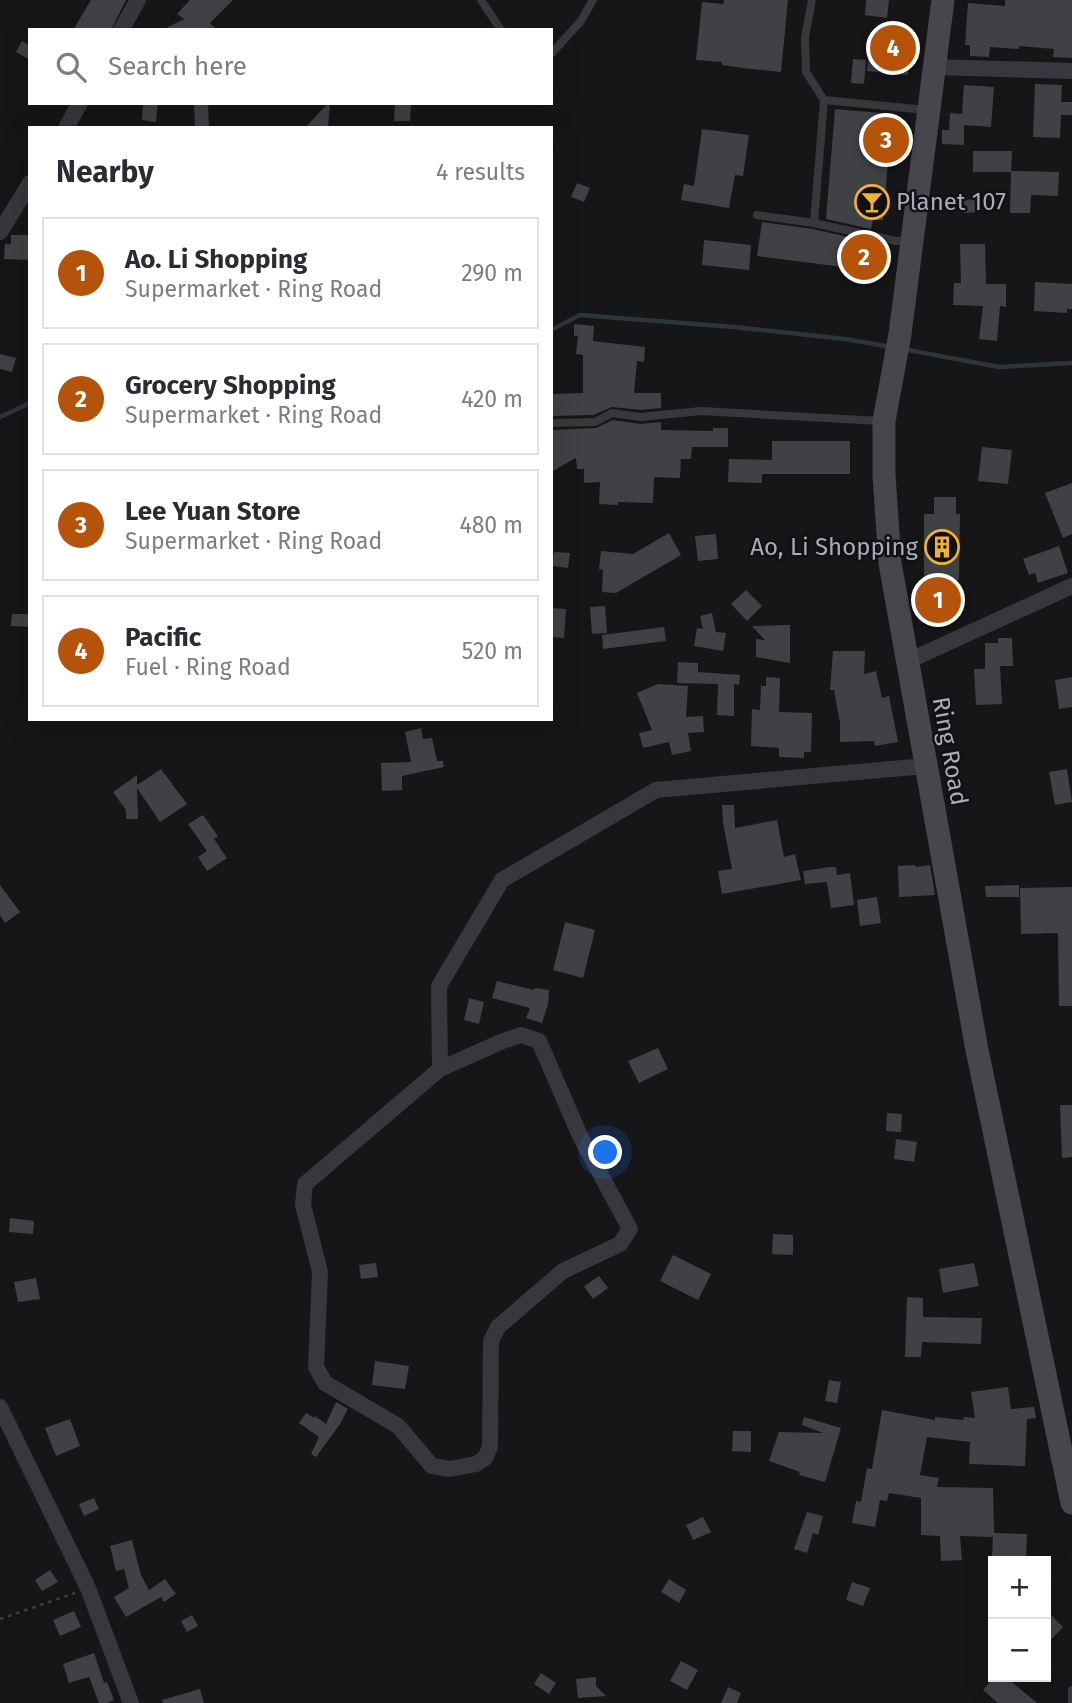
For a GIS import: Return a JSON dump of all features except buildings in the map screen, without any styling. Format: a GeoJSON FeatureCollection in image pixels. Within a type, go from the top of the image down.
{"type":"FeatureCollection","features":[{"type":"Feature","properties":{"kind":"main road","name":"Ring Road"},"geometry":{"type":"LineString","coordinates":[[943,0],[900,334],[884,421],[884,475],[890,563],[977,1050],[1072,1503]]}},
{"type":"Feature","properties":{"kind":"street"},"geometry":{"type":"LineString","coordinates":[[122,28],[138,0]]}},
{"type":"Feature","properties":{"kind":"street"},"geometry":{"type":"LineString","coordinates":[[934,67],[1072,71]]}},
{"type":"Feature","properties":{"kind":"street"},"geometry":{"type":"LineString","coordinates":[[67,126],[79,105]]}},
{"type":"Feature","properties":{"kind":"street"},"geometry":{"type":"LineString","coordinates":[[0,232],[28,186]]}},
{"type":"Feature","properties":{"kind":"street"},"geometry":{"type":"LineString","coordinates":[[908,661],[1072,586]]}},
{"type":"Feature","properties":{"kind":"street"},"geometry":{"type":"LineString","coordinates":[[440,1069],[439,986],[502,880],[656,790],[925,766]]}},
{"type":"Feature","properties":{"kind":"street"},"geometry":{"type":"LineString","coordinates":[[521,1035],[539,1041],[582,1138],[630,1229],[620,1244],[563,1271],[499,1327],[491,1341],[490,1447],[485,1458],[476,1464],[450,1469],[432,1466],[398,1426],[325,1383],[316,1367],[320,1272],[303,1205],[305,1184],[440,1069],[521,1035]]}},
{"type":"Feature","properties":{"kind":"street"},"geometry":{"type":"LineString","coordinates":[[0,1407],[88,1588],[131,1703]]}},
{"type":"Feature","properties":{"kind":"lane"},"geometry":{"type":"LineString","coordinates":[[481,0],[500,28]]}},
{"type":"Feature","properties":{"kind":"lane"},"geometry":{"type":"LineString","coordinates":[[553,52],[581,20],[593,0]]}},
{"type":"Feature","properties":{"kind":"lane"},"geometry":{"type":"LineString","coordinates":[[812,0],[805,37],[806,72],[824,100],[814,223]]}},
{"type":"Feature","properties":{"kind":"lane"},"geometry":{"type":"LineString","coordinates":[[824,100],[929,110]]}},
{"type":"Feature","properties":{"kind":"lane"},"geometry":{"type":"LineString","coordinates":[[757,215],[814,223],[896,241],[912,241]]}},
{"type":"Feature","properties":{"kind":"lane"},"geometry":{"type":"LineString","coordinates":[[553,423],[595,422],[612,413],[641,417],[701,411],[884,421]]}},
{"type":"Feature","properties":{"kind":"lane"},"geometry":{"type":"LineString","coordinates":[[1072,1690],[1072,1703]]}},
{"type":"Feature","properties":{"kind":"path"},"geometry":{"type":"LineString","coordinates":[[0,1619],[88,1588]]}},
{"type":"Feature","properties":{"kind":"waterway"},"geometry":{"type":"LineString","coordinates":[[553,329],[580,315],[734,327],[845,339],[891,347]]}},
{"type":"Feature","properties":{"kind":"waterway"},"geometry":{"type":"LineString","coordinates":[[903,349],[999,367],[1072,363]]}},
{"type":"Feature","properties":{"kind":"waterway"},"geometry":{"type":"LineString","coordinates":[[0,417],[28,404]]}},
{"type":"Feature","properties":{"kind":"place","name":"Pacific"},"geometry":{"type":"Point","coordinates":[893,48]}},
{"type":"Feature","properties":{"kind":"place","name":"Lee Yuan Store"},"geometry":{"type":"Point","coordinates":[886,140]}},
{"type":"Feature","properties":{"kind":"place","name":"Planet 107"},"geometry":{"type":"Point","coordinates":[872,202]}},
{"type":"Feature","properties":{"kind":"place","name":"Grocery Shopping"},"geometry":{"type":"Point","coordinates":[864,257]}},
{"type":"Feature","properties":{"kind":"place","name":"Ao, Li Shopping"},"geometry":{"type":"Point","coordinates":[942,547]}},
{"type":"Feature","properties":{"kind":"place","name":"Ao. Li Shopping"},"geometry":{"type":"Point","coordinates":[938,600]}}]}
